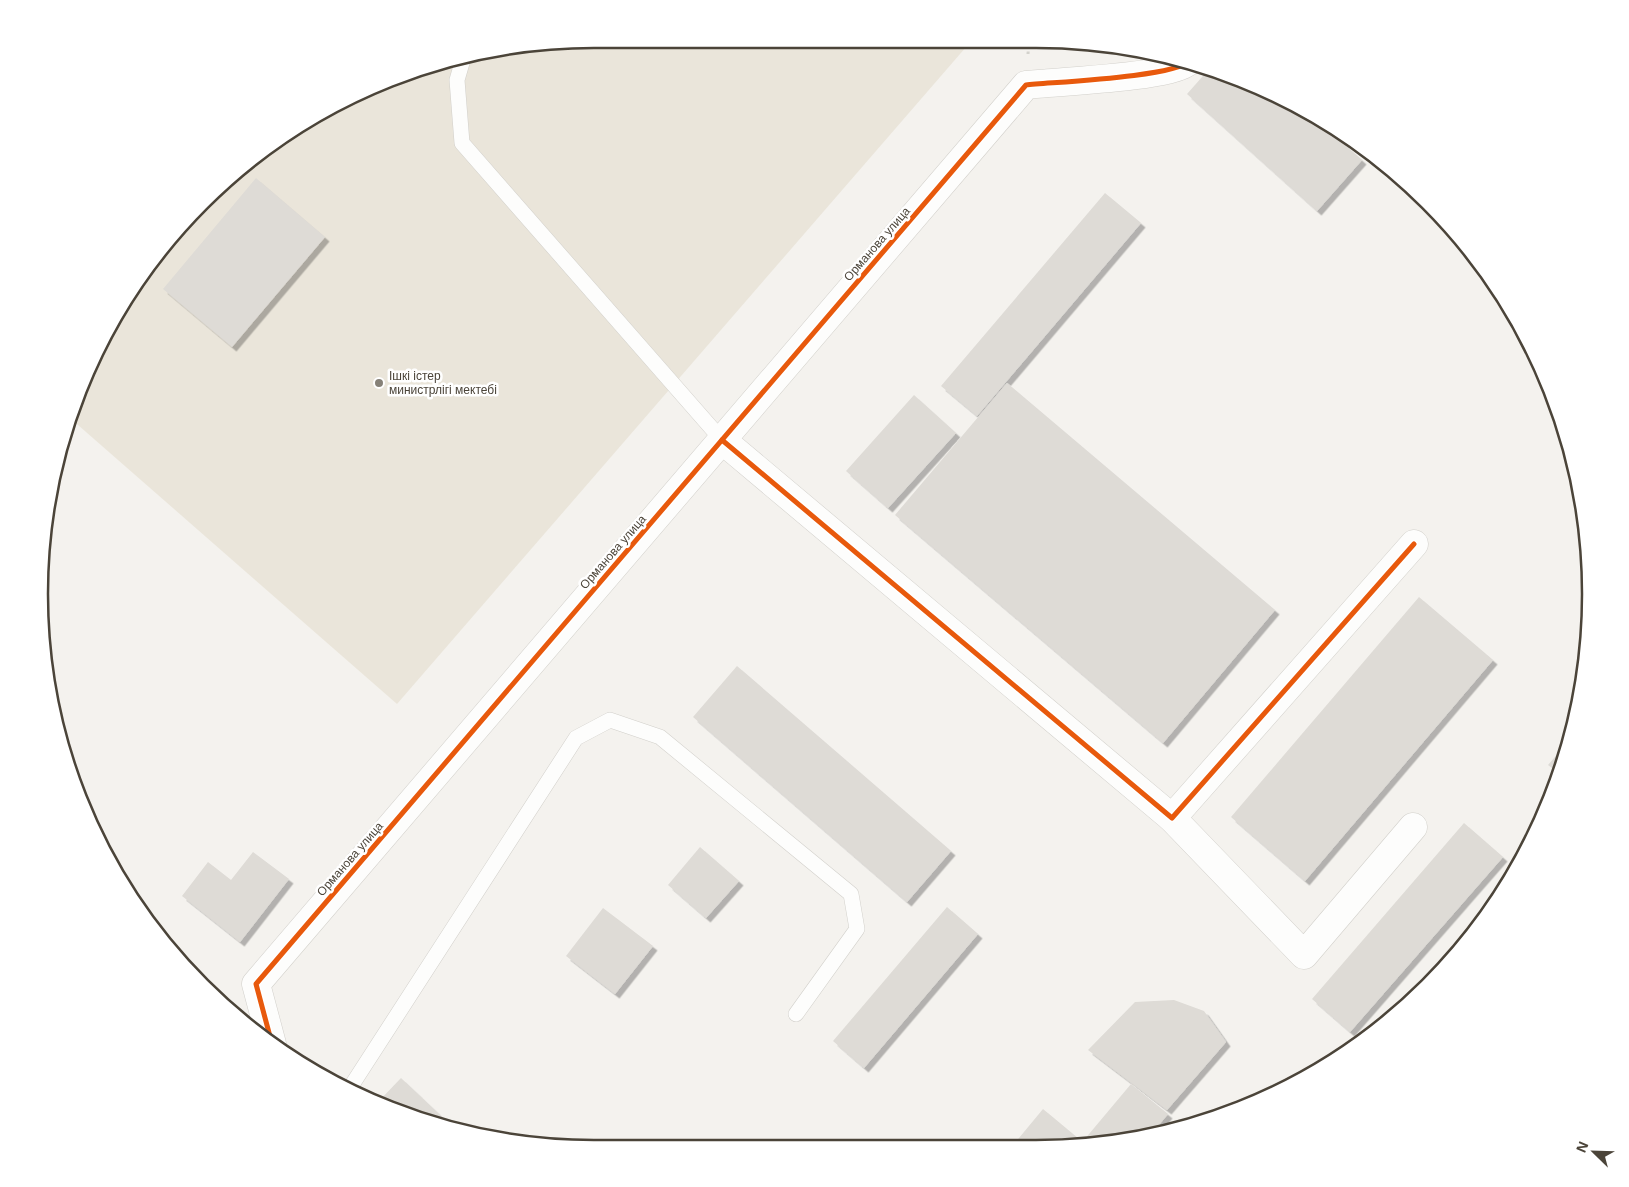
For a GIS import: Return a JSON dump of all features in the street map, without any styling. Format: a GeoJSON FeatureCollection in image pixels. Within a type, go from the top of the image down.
{"type":"FeatureCollection","features":[{"type":"Feature","properties":{"kind":"street","name":"Орманова улица"},"geometry":{"type":"LineString","coordinates":[[269,1032],[256,984],[1026,85],[1154,73],[1179,67]]}},
{"type":"Feature","properties":{"kind":"street"},"geometry":{"type":"LineString","coordinates":[[722,440],[1172,818],[1304,955],[1413,827]]}},
{"type":"Feature","properties":{"kind":"street"},"geometry":{"type":"LineString","coordinates":[[1172,818],[1414,544]]}},
{"type":"Feature","properties":{"kind":"lane"},"geometry":{"type":"LineString","coordinates":[[462,64],[457,80],[462,143],[722,440]]}},
{"type":"Feature","properties":{"kind":"lane"},"geometry":{"type":"LineString","coordinates":[[353,1083],[576,738],[610,720],[660,737],[851,894],[857,929],[796,1014]]}},
{"type":"Feature","properties":{"kind":"shaded area","name":"Ішкі істер министрлігі мектебі"},"geometry":{"type":"Polygon","coordinates":[[[965,48],[397,704],[75,422],[89,385],[121,320],[160,261],[183,233],[207,207],[261,160],[320,121],[385,89],[418,76],[452,66],[522,52],[558,49],[965,48]]]}},
{"type":"Feature","properties":{"kind":"building"},"geometry":{"type":"Polygon","coordinates":[[[1205,74],[1211,76],[1277,104],[1309,121],[1341,141],[1362,160],[1317,211],[1187,94],[1205,74]]]}},
{"type":"Feature","properties":{"kind":"building"},"geometry":{"type":"Polygon","coordinates":[[[256,178],[325,237],[232,347],[163,289],[256,178]]]}},
{"type":"Feature","properties":{"kind":"building"},"geometry":{"type":"Polygon","coordinates":[[[1105,193],[1141,223],[977,416],[941,386],[1105,193]]]}},
{"type":"Feature","properties":{"kind":"building"},"geometry":{"type":"Polygon","coordinates":[[[1007,383],[1275,610],[1163,743],[895,515],[1007,383]]]}},
{"type":"Feature","properties":{"kind":"building"},"geometry":{"type":"Polygon","coordinates":[[[914,395],[956,433],[888,508],[846,471],[914,395]]]}},
{"type":"Feature","properties":{"kind":"building"},"geometry":{"type":"Polygon","coordinates":[[[1419,597],[1493,660],[1305,881],[1231,817],[1419,597]]]}},
{"type":"Feature","properties":{"kind":"building"},"geometry":{"type":"Polygon","coordinates":[[[737,666],[951,851],[907,902],[693,717],[737,666]]]}},
{"type":"Feature","properties":{"kind":"building"},"geometry":{"type":"Polygon","coordinates":[[[1557,754],[1553,769],[1548,765],[1557,754]]]}},
{"type":"Feature","properties":{"kind":"building"},"geometry":{"type":"Polygon","coordinates":[[[1464,823],[1503,857],[1350,1032],[1312,999],[1464,823]]]}},
{"type":"Feature","properties":{"kind":"building"},"geometry":{"type":"Polygon","coordinates":[[[700,847],[739,881],[706,918],[668,885],[700,847]]]}},
{"type":"Feature","properties":{"kind":"building"},"geometry":{"type":"Polygon","coordinates":[[[253,852],[289,879],[240,942],[182,896],[208,862],[231,880],[253,852]]]}},
{"type":"Feature","properties":{"kind":"building"},"geometry":{"type":"Polygon","coordinates":[[[947,907],[978,934],[864,1068],[833,1041],[947,907]]]}},
{"type":"Feature","properties":{"kind":"building"},"geometry":{"type":"Polygon","coordinates":[[[603,908],[653,946],[615,994],[566,956],[603,908]]]}},
{"type":"Feature","properties":{"kind":"building"},"geometry":{"type":"Polygon","coordinates":[[[1174,1000],[1204,1011],[1226,1042],[1167,1110],[1088,1050],[1135,1002],[1174,1000]]]}},
{"type":"Feature","properties":{"kind":"building"},"geometry":{"type":"Polygon","coordinates":[[[401,1078],[444,1119],[418,1111],[383,1097],[401,1078]]]}},
{"type":"Feature","properties":{"kind":"building"},"geometry":{"type":"Polygon","coordinates":[[[1131,1084],[1168,1114],[1159,1125],[1107,1135],[1087,1137],[1131,1084]]]}},
{"type":"Feature","properties":{"kind":"building"},"geometry":{"type":"Polygon","coordinates":[[[1043,1109],[1077,1137],[1036,1140],[1017,1140],[1043,1109]]]}},
{"type":"Feature","properties":{"kind":"cycle path"},"geometry":{"type":"LineString","coordinates":[[269,1032],[256,984],[1026,85],[1139,75],[1179,67]]}},
{"type":"Feature","properties":{"kind":"cycle path"},"geometry":{"type":"LineString","coordinates":[[722,440],[1172,818],[1414,544]]}},
{"type":"Feature","properties":{"kind":"place","name":"Ішкі істер министрлігі мектебі"},"geometry":{"type":"Point","coordinates":[379,383]}}]}
